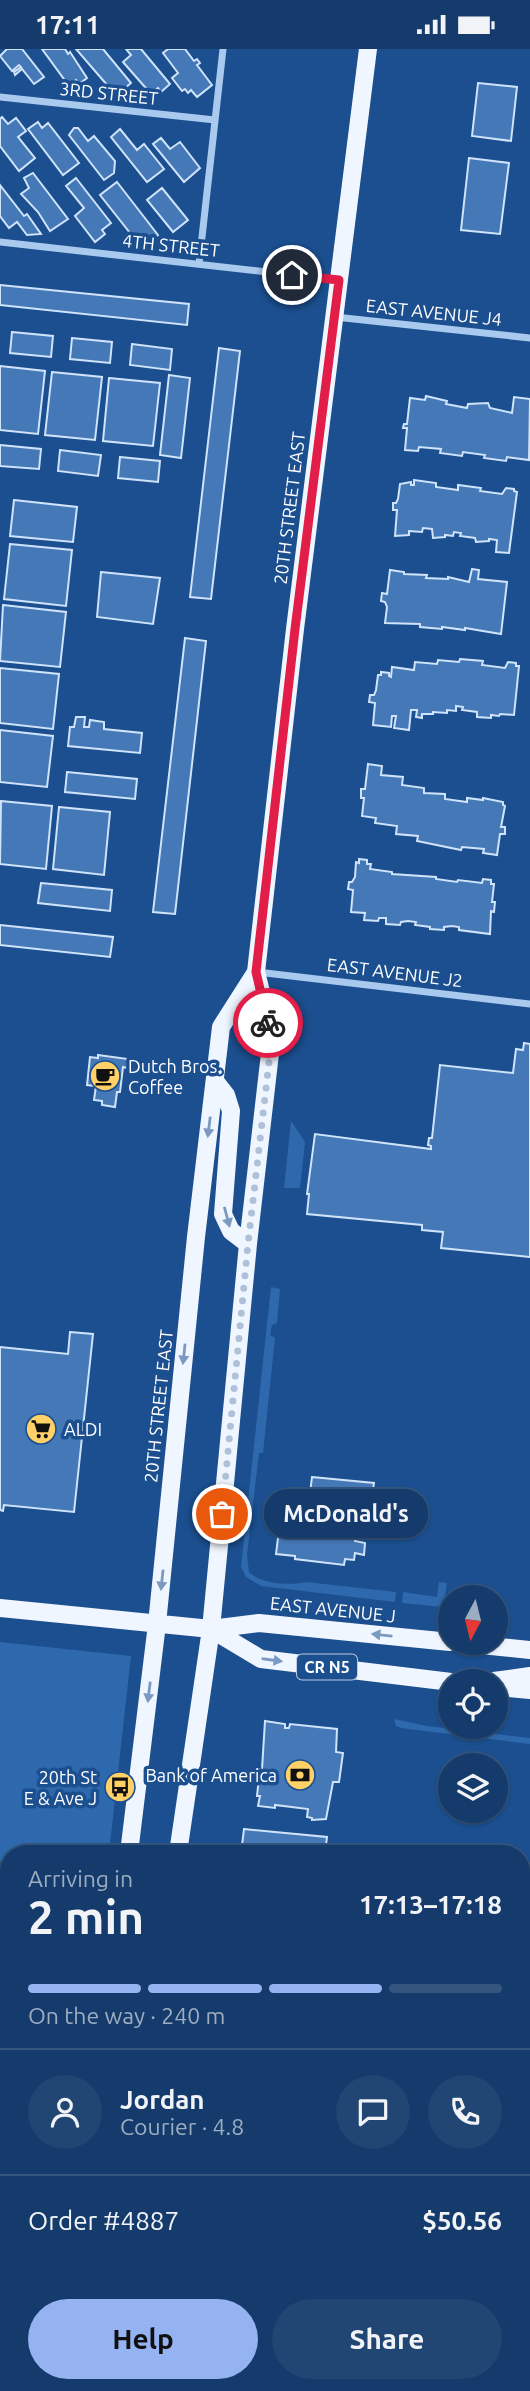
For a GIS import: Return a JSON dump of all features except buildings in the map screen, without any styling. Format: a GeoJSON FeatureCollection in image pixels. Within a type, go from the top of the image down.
{"type":"FeatureCollection","features":[{"type":"Feature","properties":{"kind":"main road","name":"20TH STREET EAST"},"geometry":{"type":"LineString","coordinates":[[179,1845],[212,1629],[248,1244],[272,1036],[256,972],[295,629],[368,49]]}},
{"type":"Feature","properties":{"kind":"main road","name":"20TH STREET EAST"},"geometry":{"type":"LineString","coordinates":[[130,1845],[157,1624],[196,1237],[221,1027],[256,972]]}},
{"type":"Feature","properties":{"kind":"main road"},"geometry":{"type":"LineString","coordinates":[[215,1081],[226,1095],[231,1111],[223,1214],[231,1231],[248,1244]]}},
{"type":"Feature","properties":{"kind":"main road","name":"EAST AVENUE J"},"geometry":{"type":"LineString","coordinates":[[0,1608],[212,1629],[259,1623],[438,1641]]}},
{"type":"Feature","properties":{"kind":"main road","name":"EAST AVENUE J"},"geometry":{"type":"LineString","coordinates":[[212,1629],[261,1659],[438,1680]]}},
{"type":"Feature","properties":{"kind":"main road"},"geometry":{"type":"LineString","coordinates":[[508,1648],[530,1650]]}},
{"type":"Feature","properties":{"kind":"main road"},"geometry":{"type":"LineString","coordinates":[[508,1679],[530,1676]]}},
{"type":"Feature","properties":{"kind":"main road"},"geometry":{"type":"LineString","coordinates":[[508,1687],[530,1690]]}},
{"type":"Feature","properties":{"kind":"street"},"geometry":{"type":"LineString","coordinates":[[199,264],[223,49]]}},
{"type":"Feature","properties":{"kind":"street","name":"3RD STREET"},"geometry":{"type":"LineString","coordinates":[[0,97],[215,120]]}},
{"type":"Feature","properties":{"kind":"street","name":"4TH STREET"},"geometry":{"type":"LineString","coordinates":[[0,242],[339,280]]}},
{"type":"Feature","properties":{"kind":"street","name":"EAST AVENUE J4"},"geometry":{"type":"LineString","coordinates":[[334,317],[530,338]]}},
{"type":"Feature","properties":{"kind":"street","name":"EAST AVENUE J2"},"geometry":{"type":"LineString","coordinates":[[256,972],[530,1004]]}},
{"type":"Feature","properties":{"kind":"shaded area"},"geometry":{"type":"Polygon","coordinates":[[[291,1121],[305,1142],[300,1188],[284,1188],[291,1121]]]}},
{"type":"Feature","properties":{"kind":"shaded area"},"geometry":{"type":"Polygon","coordinates":[[[271,1287],[280,1289],[277,1323],[272,1325],[270,1335],[275,1338],[263,1453],[259,1453],[247,1555],[249,1572],[276,1583],[306,1582],[396,1592],[395,1602],[261,1586],[246,1577],[241,1567],[271,1287]]]}},
{"type":"Feature","properties":{"kind":"shaded area"},"geometry":{"type":"Polygon","coordinates":[[[438,1590],[438,1607],[402,1603],[403,1592],[437,1597],[438,1590]]]}},
{"type":"Feature","properties":{"kind":"shaded area"},"geometry":{"type":"Polygon","coordinates":[[[0,1642],[131,1656],[110,1845],[0,1845],[0,1642]]]}},
{"type":"Feature","properties":{"kind":"shaded area"},"geometry":{"type":"Polygon","coordinates":[[[394,1719],[438,1727],[438,1733],[401,1728],[396,1726],[394,1719]]]}},
{"type":"Feature","properties":{"kind":"shaded area"},"geometry":{"type":"Polygon","coordinates":[[[508,1735],[530,1738],[530,1744],[490,1739],[508,1739],[508,1735]]]}},
{"type":"Feature","properties":{"kind":"way so far"},"geometry":{"type":"LineString","coordinates":[[222,1514],[248,1244],[272,1036],[268,1023]]}},
{"type":"Feature","properties":{"kind":"place","name":"Dutch Bros. Coffee"},"geometry":{"type":"Point","coordinates":[105,1076]}},
{"type":"Feature","properties":{"kind":"place","name":"ALDI"},"geometry":{"type":"Point","coordinates":[41,1429]}},
{"type":"Feature","properties":{"kind":"place","name":"McDonald's"},"geometry":{"type":"Point","coordinates":[222,1514]}},
{"type":"Feature","properties":{"kind":"place","name":"Bank of America"},"geometry":{"type":"Point","coordinates":[300,1775]}},
{"type":"Feature","properties":{"kind":"place","name":"20th St E & Ave J"},"geometry":{"type":"Point","coordinates":[120,1787]}},
{"type":"Feature","properties":{"kind":"route"},"geometry":{"type":"LineString","coordinates":[[268,1023],[256,972],[295,629],[339,280],[292,275]]}}]}
